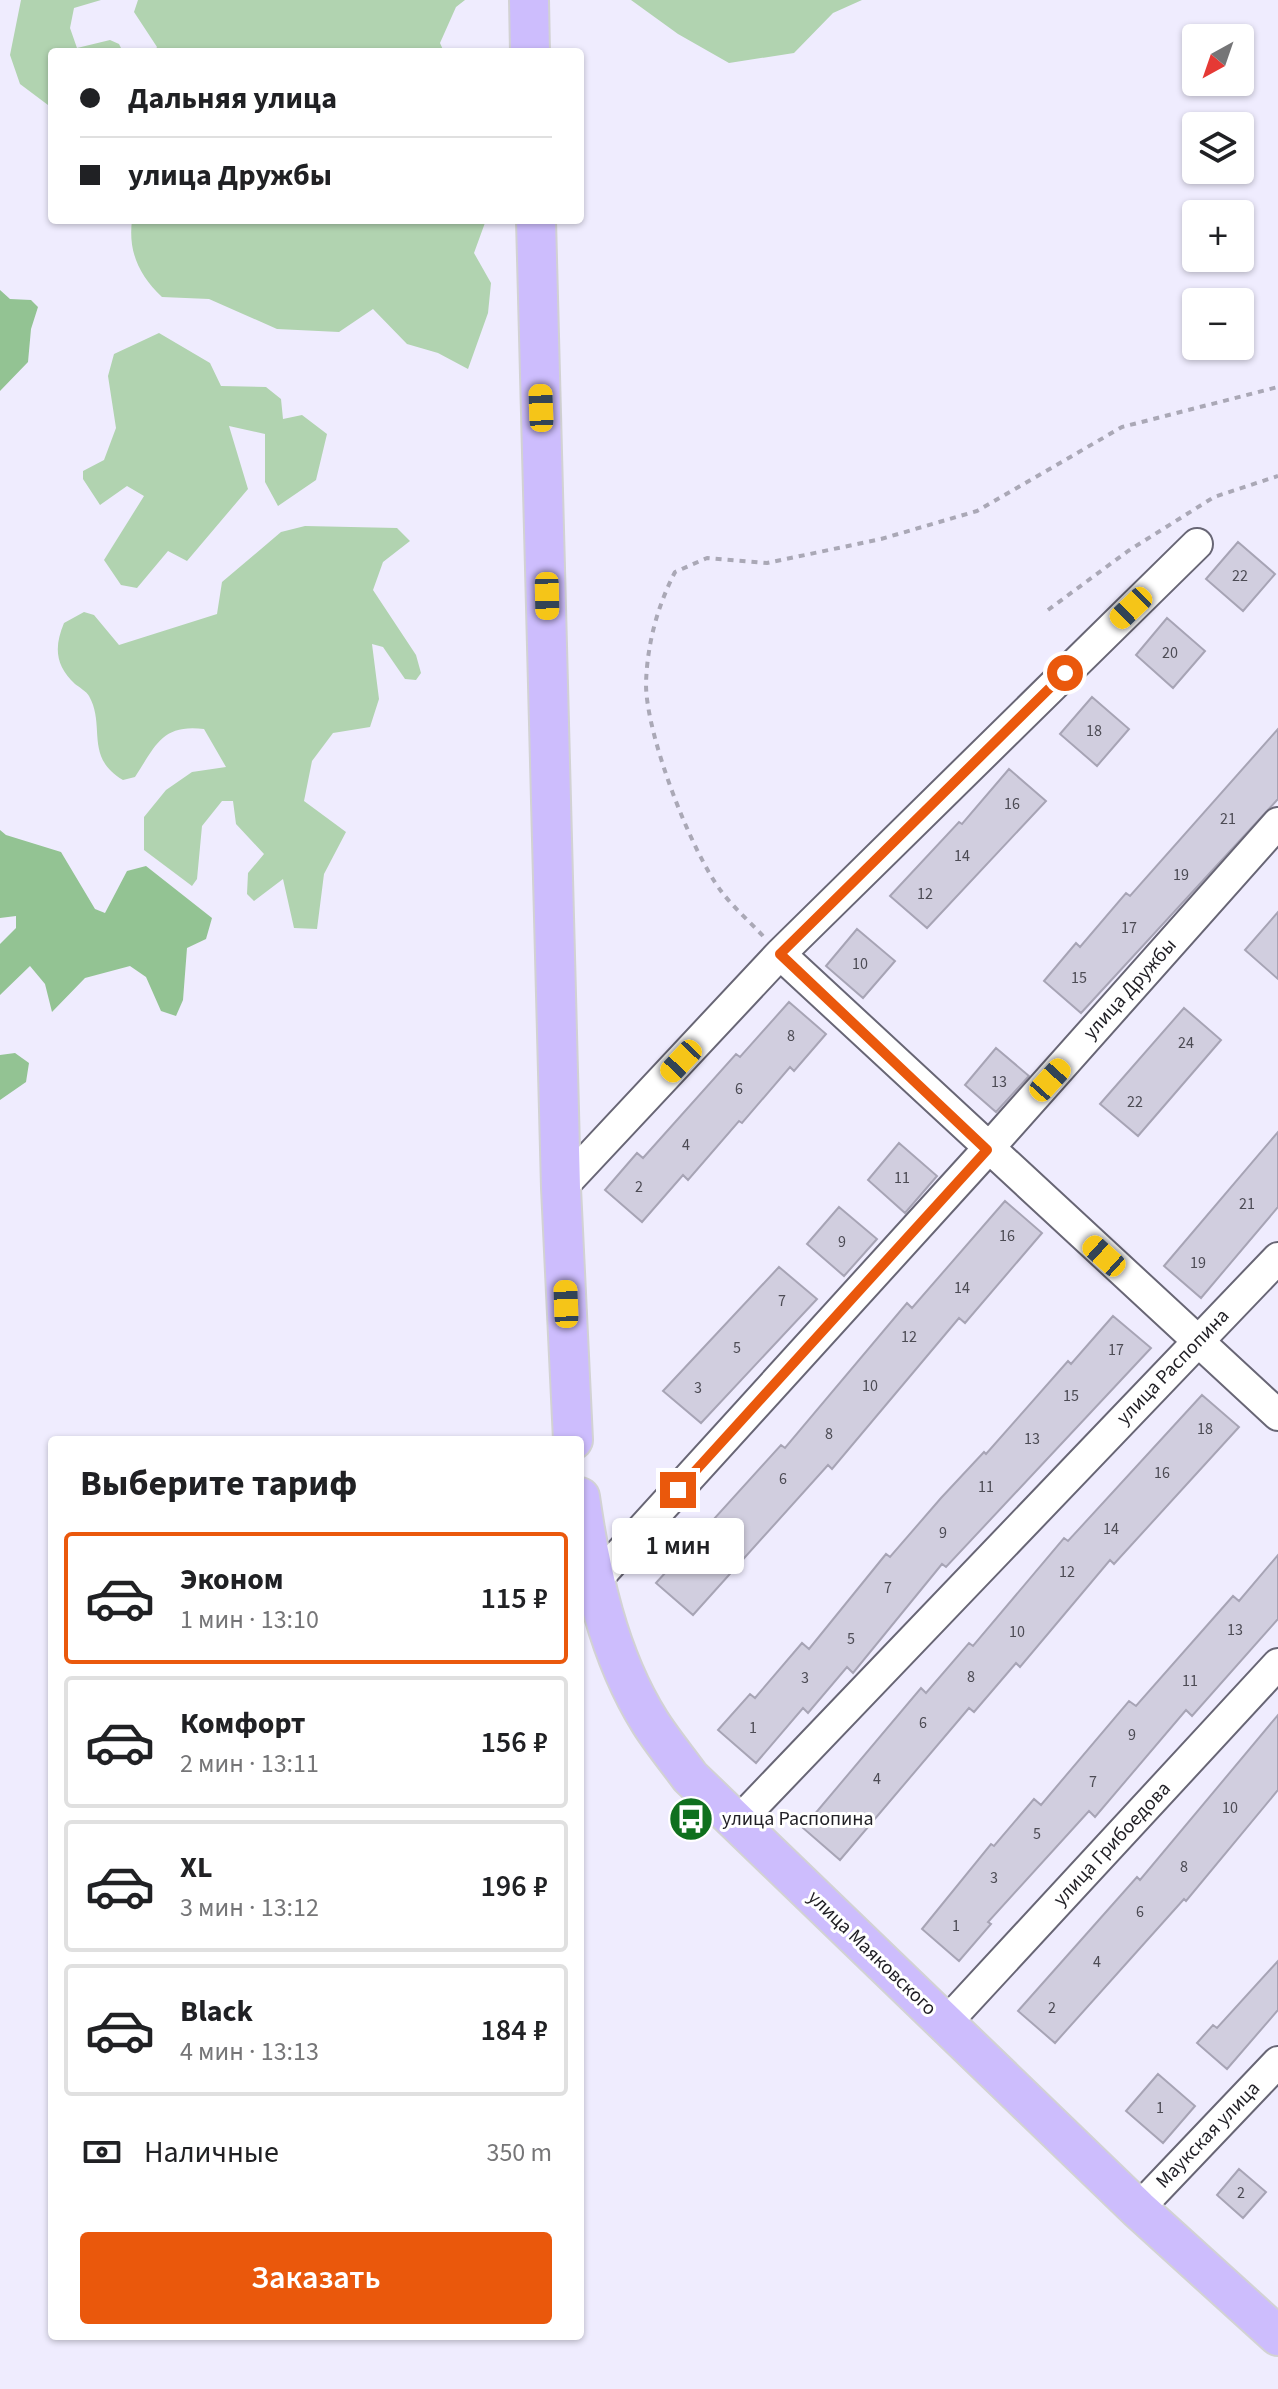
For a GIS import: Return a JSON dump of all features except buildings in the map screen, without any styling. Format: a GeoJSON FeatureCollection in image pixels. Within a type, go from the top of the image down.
{"type":"FeatureCollection","features":[{"type":"Feature","properties":{"kind":"main road"},"geometry":{"type":"LineString","coordinates":[[529,0],[530,48]]}},
{"type":"Feature","properties":{"kind":"main road"},"geometry":{"type":"LineString","coordinates":[[536,224],[561,1188],[573,1436]]}},
{"type":"Feature","properties":{"kind":"main road","name":"улица Маяковского"},"geometry":{"type":"LineString","coordinates":[[584,1519],[595,1581],[618,1658],[649,1721],[690,1777],[1138,2209],[1278,2336]]}},
{"type":"Feature","properties":{"kind":"street"},"geometry":{"type":"LineString","coordinates":[[561,1188],[780,954],[1197,544]]}},
{"type":"Feature","properties":{"kind":"street","name":"улица Дружбы"},"geometry":{"type":"LineString","coordinates":[[595,1581],[987,1150],[1278,823]]}},
{"type":"Feature","properties":{"kind":"street"},"geometry":{"type":"LineString","coordinates":[[780,954],[987,1150],[1278,1415]]}},
{"type":"Feature","properties":{"kind":"street","name":"улица Распопина"},"geometry":{"type":"LineString","coordinates":[[737,1823],[1278,1258]]}},
{"type":"Feature","properties":{"kind":"street","name":"улица Грибоедова"},"geometry":{"type":"LineString","coordinates":[[945,2024],[1278,1664]]}},
{"type":"Feature","properties":{"kind":"street","name":"Маукская улица"},"geometry":{"type":"LineString","coordinates":[[1138,2209],[1278,2062]]}},
{"type":"Feature","properties":{"kind":"path"},"geometry":{"type":"LineString","coordinates":[[780,954],[720,890],[676,802],[660,754],[646,685],[657,608],[675,572],[707,558],[767,563],[881,539],[977,511],[1122,427],[1278,387]]}},
{"type":"Feature","properties":{"kind":"path"},"geometry":{"type":"LineString","coordinates":[[1048,610],[1128,551],[1214,497],[1278,476]]}},
{"type":"Feature","properties":{"kind":"shaded area"},"geometry":{"type":"Polygon","coordinates":[[[21,0],[101,0],[74,8],[70,28],[77,48],[48,48],[48,105],[20,84],[10,55],[21,0]]]}},
{"type":"Feature","properties":{"kind":"shaded area"},"geometry":{"type":"Polygon","coordinates":[[[138,0],[465,0],[456,7],[440,43],[442,48],[156,48],[134,12],[138,0]]]}},
{"type":"Feature","properties":{"kind":"shaded area"},"geometry":{"type":"Polygon","coordinates":[[[631,0],[862,0],[833,13],[794,53],[729,63],[678,34],[631,0]]]}},
{"type":"Feature","properties":{"kind":"shaded area"},"geometry":{"type":"Polygon","coordinates":[[[110,40],[121,48],[77,48],[110,40]]]}},
{"type":"Feature","properties":{"kind":"shaded area"},"geometry":{"type":"Polygon","coordinates":[[[132,224],[485,224],[474,253],[491,283],[488,313],[468,369],[438,353],[407,344],[373,309],[339,332],[277,329],[209,299],[162,297],[141,271],[132,224]]]}},
{"type":"Feature","properties":{"kind":"shaded area"},"geometry":{"type":"Polygon","coordinates":[[[0,290],[10,299],[31,300],[38,307],[31,329],[28,362],[0,391],[0,290]]]}},
{"type":"Feature","properties":{"kind":"shaded area"},"geometry":{"type":"Polygon","coordinates":[[[159,333],[210,363],[221,386],[266,387],[281,399],[283,419],[302,415],[327,434],[316,480],[278,506],[265,482],[265,434],[229,426],[248,489],[187,561],[168,551],[137,588],[121,585],[104,560],[144,496],[127,486],[100,505],[83,479],[83,471],[104,460],[116,428],[108,376],[114,354],[159,333]]]}},
{"type":"Feature","properties":{"kind":"shaded area"},"geometry":{"type":"Polygon","coordinates":[[[305,526],[397,528],[410,541],[383,562],[373,590],[416,655],[421,673],[416,680],[405,679],[383,647],[372,644],[379,699],[370,727],[333,733],[312,761],[304,801],[346,832],[324,874],[317,929],[294,928],[283,879],[254,901],[247,894],[248,873],[264,854],[236,824],[233,801],[222,801],[202,826],[197,879],[192,886],[144,850],[144,817],[166,790],[192,772],[226,767],[204,729],[190,728],[178,730],[162,739],[135,777],[123,780],[104,761],[94,707],[88,694],[68,677],[58,655],[64,623],[84,612],[94,615],[119,645],[217,614],[222,582],[281,532],[305,526]]]}},
{"type":"Feature","properties":{"kind":"shaded area"},"geometry":{"type":"Polygon","coordinates":[[[0,830],[6,835],[61,852],[95,909],[105,913],[127,871],[146,866],[212,918],[206,939],[187,948],[183,1000],[176,1016],[161,1011],[146,977],[130,966],[85,978],[52,1012],[45,984],[30,966],[0,995],[0,944],[16,928],[16,916],[0,918],[0,830]]]}},
{"type":"Feature","properties":{"kind":"shaded area"},"geometry":{"type":"Polygon","coordinates":[[[15,1053],[29,1063],[26,1082],[0,1100],[0,1055],[15,1053]]]}},
{"type":"Feature","properties":{"kind":"place","name":"улица Распопина"},"geometry":{"type":"Point","coordinates":[691,1819]}},
{"type":"Feature","properties":{"kind":"route"},"geometry":{"type":"LineString","coordinates":[[678,1490],[987,1150],[780,954],[1065,673]]}}]}
